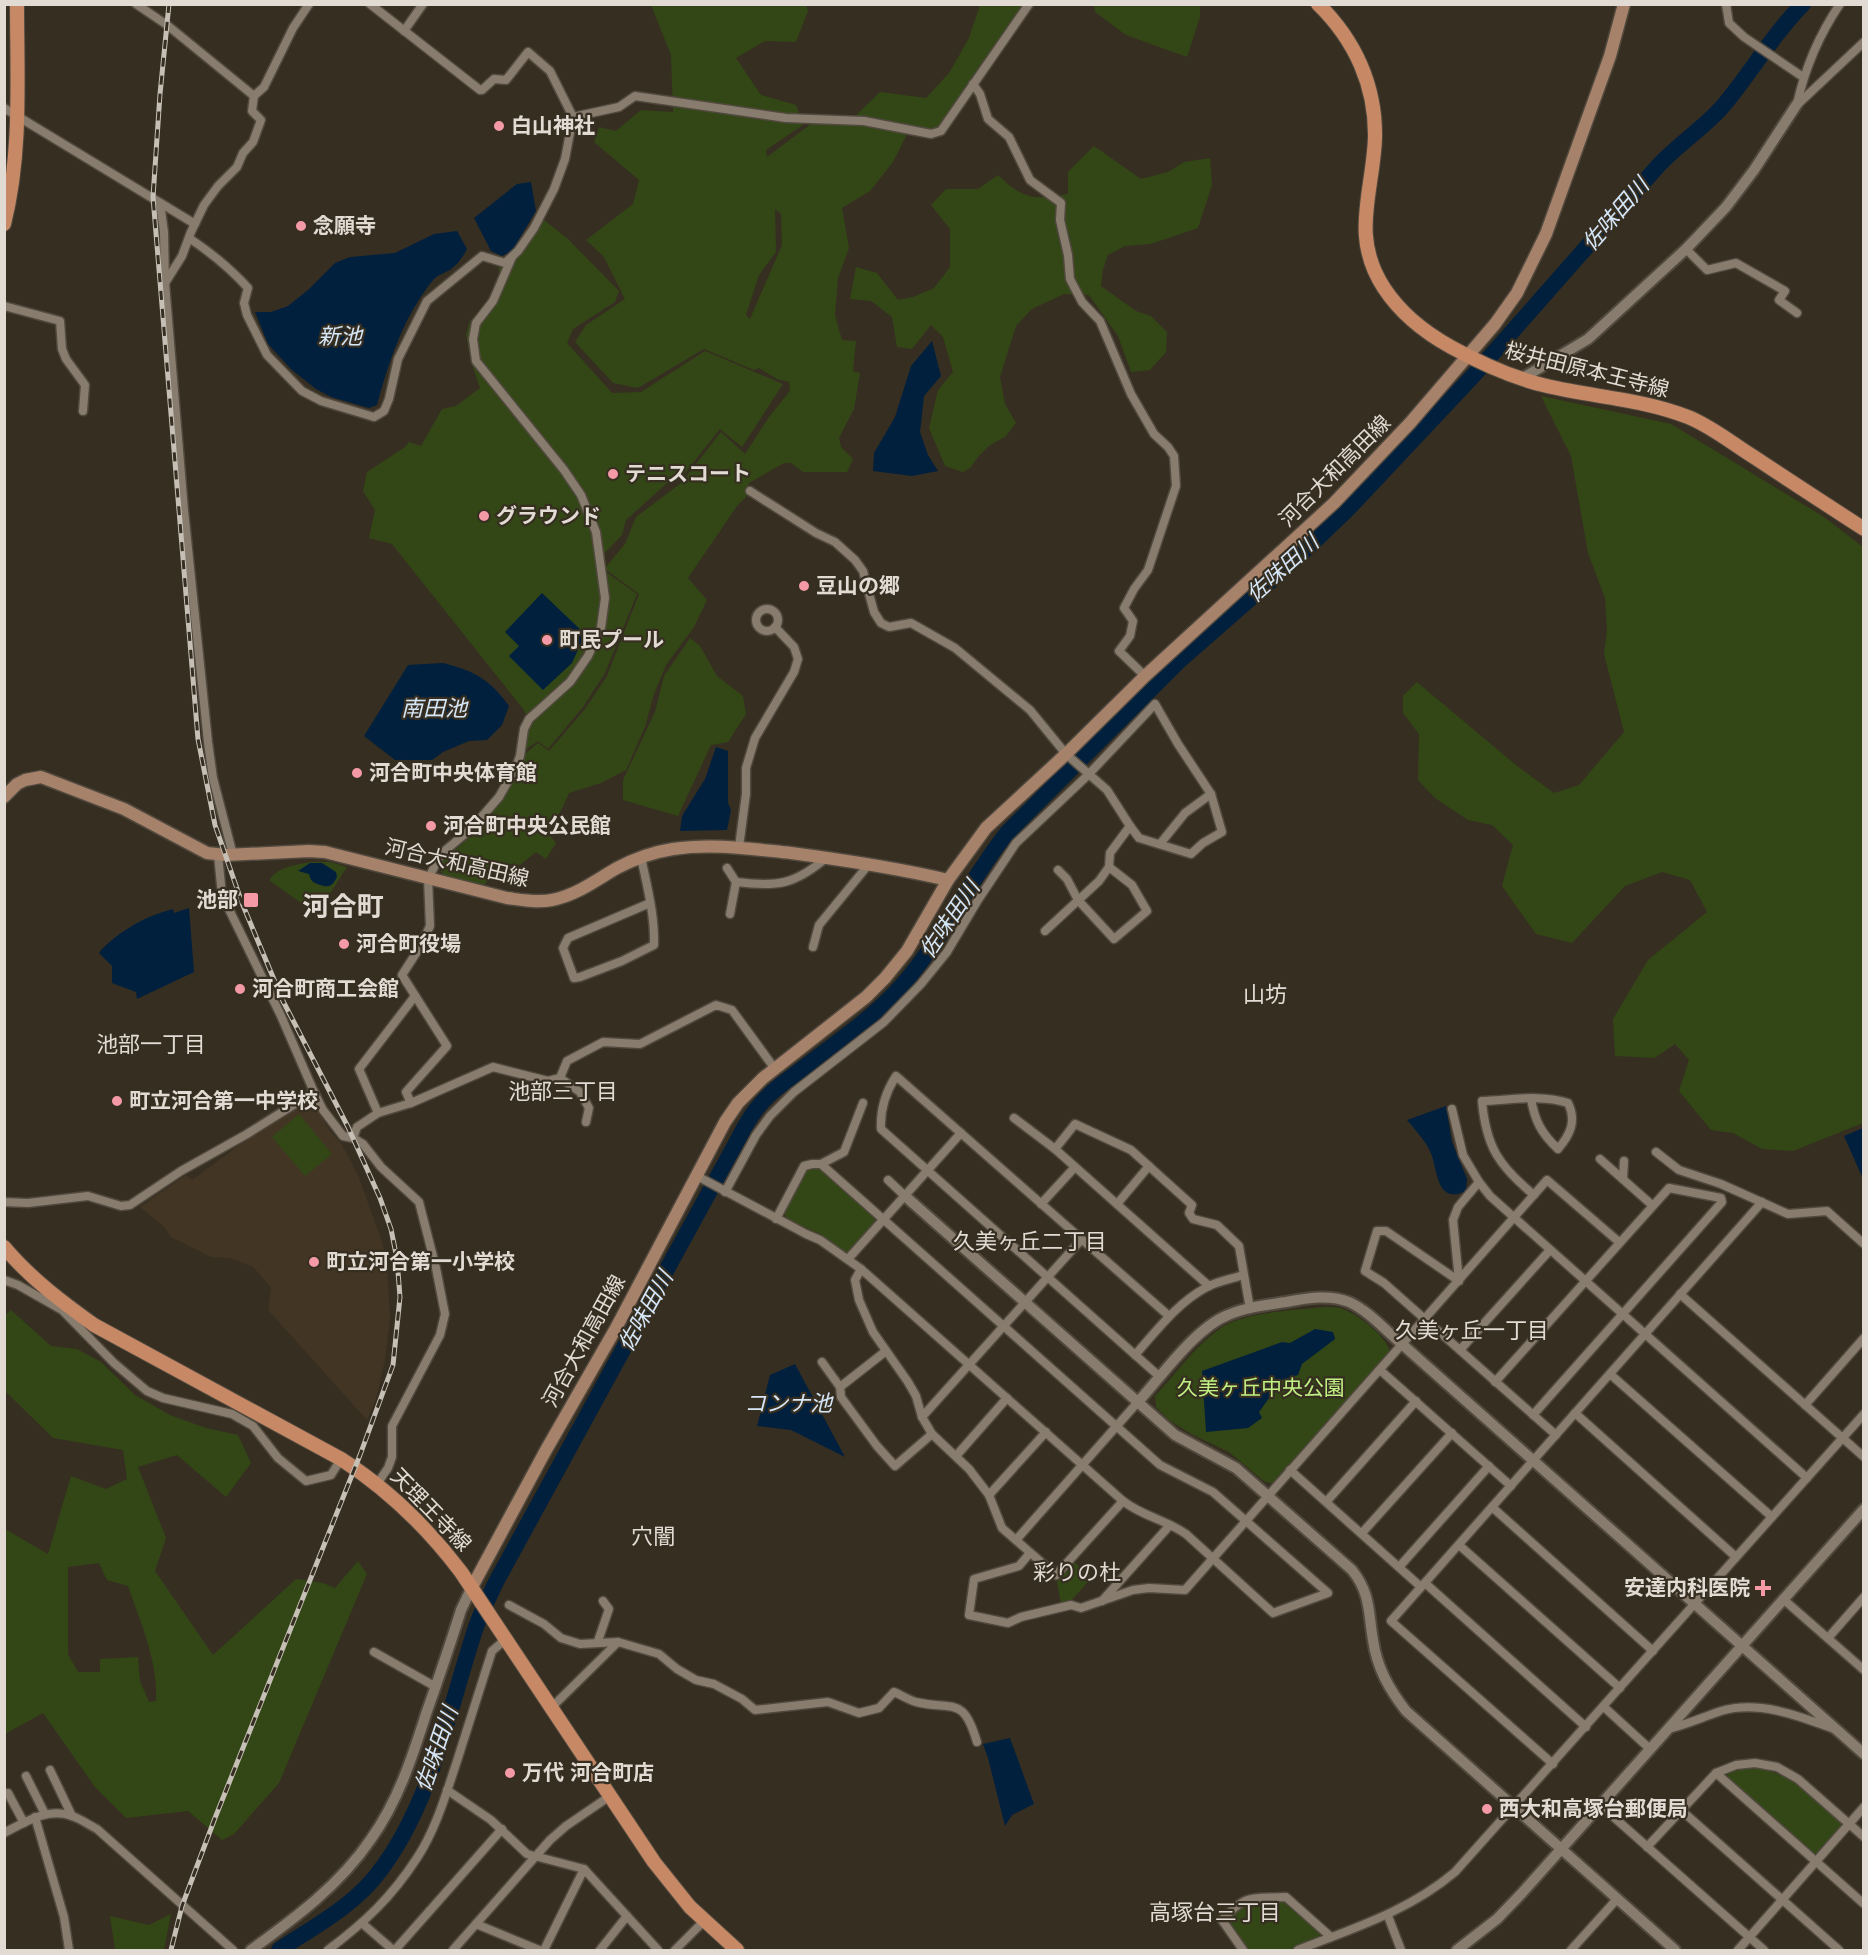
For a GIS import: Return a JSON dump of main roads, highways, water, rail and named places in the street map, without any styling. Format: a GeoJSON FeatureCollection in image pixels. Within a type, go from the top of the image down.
{"type":"FeatureCollection","features":[{"type":"Feature","properties":{"kind":"main road"},"geometry":{"type":"LineString","coordinates":[[4,224],[14,176],[18,4]]}},
{"type":"Feature","properties":{"kind":"main road","name":"桜井田原本王寺線"},"geometry":{"type":"LineString","coordinates":[[1318,4],[1334,19],[1349,40],[1364,72],[1371,98],[1375,137],[1366,200],[1365,230],[1368,249],[1374,269],[1384,288],[1403,312],[1431,336],[1496,371],[1548,386],[1642,403],[1691,418],[1863,529]]}},
{"type":"Feature","properties":{"kind":"main road","name":"河合大和高田線"},"geometry":{"type":"LineString","coordinates":[[474,1591],[546,1450],[616,1328],[725,1122],[738,1103],[775,1069],[866,997],[885,978],[907,951],[948,880],[986,828],[1145,676],[1334,503],[1471,358],[1517,293],[1546,234],[1610,56],[1624,4]]}},
{"type":"Feature","properties":{"kind":"main road","name":"河合大和高田線"},"geometry":{"type":"LineString","coordinates":[[4,797],[17,784],[41,777],[124,809],[198,849],[218,855],[325,852],[507,898],[533,902],[553,900],[573,894],[641,857],[696,846],[739,847],[826,858],[948,880]]}},
{"type":"Feature","properties":{"kind":"main road","name":"天理王寺線"},"geometry":{"type":"LineString","coordinates":[[4,1247],[37,1281],[94,1325],[341,1459],[377,1484],[404,1507],[436,1540],[474,1591],[668,1880],[704,1921],[737,1950]]}},
{"type":"Feature","properties":{"kind":"water"},"geometry":{"type":"Polygon","coordinates":[[[531,182],[536,211],[512,251],[502,256],[491,251],[474,218],[517,184],[531,182]]]}},
{"type":"Feature","properties":{"kind":"water","name":"新池"},"geometry":{"type":"Polygon","coordinates":[[[457,231],[467,249],[453,268],[434,279],[414,308],[392,355],[377,405],[369,408],[331,397],[316,389],[292,370],[268,344],[255,312],[271,312],[288,306],[335,263],[350,257],[395,253],[434,234],[457,231]]]}},
{"type":"Feature","properties":{"kind":"water"},"geometry":{"type":"Polygon","coordinates":[[[932,341],[941,376],[924,396],[920,432],[928,455],[938,471],[912,476],[873,471],[874,453],[895,417],[911,366],[932,341]]]}},
{"type":"Feature","properties":{"kind":"water","name":"町民プール"},"geometry":{"type":"Polygon","coordinates":[[[542,593],[585,634],[572,663],[543,690],[509,656],[519,646],[505,632],[542,593]]]}},
{"type":"Feature","properties":{"kind":"water","name":"南田池"},"geometry":{"type":"Polygon","coordinates":[[[443,663],[464,669],[480,677],[495,689],[509,706],[502,725],[487,740],[469,741],[443,752],[432,760],[395,760],[364,736],[408,665],[443,663]]]}},
{"type":"Feature","properties":{"kind":"water"},"geometry":{"type":"Polygon","coordinates":[[[716,747],[728,751],[728,803],[731,810],[727,830],[680,831],[682,816],[705,779],[716,747]]]}},
{"type":"Feature","properties":{"kind":"water"},"geometry":{"type":"Polygon","coordinates":[[[310,863],[322,863],[336,872],[337,877],[332,884],[320,885],[311,879],[309,874],[298,871],[310,863]]]}},
{"type":"Feature","properties":{"kind":"water"},"geometry":{"type":"Polygon","coordinates":[[[189,908],[194,972],[137,999],[136,992],[112,983],[112,966],[99,953],[102,949],[126,929],[144,919],[173,909],[174,913],[189,908]]]}},
{"type":"Feature","properties":{"kind":"water"},"geometry":{"type":"Polygon","coordinates":[[[1446,1106],[1452,1142],[1467,1179],[1466,1191],[1456,1194],[1448,1193],[1439,1183],[1428,1147],[1407,1120],[1446,1106]]]}},
{"type":"Feature","properties":{"kind":"water"},"geometry":{"type":"Polygon","coordinates":[[[1863,1128],[1863,1179],[1844,1136],[1863,1128]]]}},
{"type":"Feature","properties":{"kind":"water"},"geometry":{"type":"Polygon","coordinates":[[[1315,1329],[1333,1332],[1335,1339],[1302,1364],[1298,1375],[1282,1380],[1259,1412],[1262,1418],[1248,1428],[1206,1432],[1202,1371],[1282,1342],[1290,1343],[1315,1329]]]}},
{"type":"Feature","properties":{"kind":"water","name":"コンナ池"},"geometry":{"type":"Polygon","coordinates":[[[795,1364],[845,1457],[791,1430],[757,1426],[770,1375],[795,1364]]]}},
{"type":"Feature","properties":{"kind":"water"},"geometry":{"type":"Polygon","coordinates":[[[1010,1738],[1034,1804],[1012,1815],[1005,1826],[983,1744],[1010,1738]]]}},
{"type":"Feature","properties":{"kind":"waterway","name":"佐味田川"},"geometry":{"type":"LineString","coordinates":[[279,1950],[358,1895],[379,1872],[397,1845],[426,1786],[476,1627],[496,1582],[752,1115],[771,1093],[861,1024],[894,994],[925,956],[1007,833],[1178,662],[1300,555],[1348,509],[1473,376],[1658,166],[1723,106],[1781,28],[1803,4]]}},
{"type":"Feature","properties":{"kind":"railway"},"geometry":{"type":"LineString","coordinates":[[169,4],[153,197],[198,739],[215,825],[242,903],[283,1001],[348,1127],[380,1198],[391,1229],[397,1259],[400,1297],[393,1365],[360,1455],[215,1818],[182,1906],[171,1950]]}},
{"type":"Feature","properties":{"kind":"place","name":"白山神社"},"geometry":{"type":"Point","coordinates":[499,126]}},
{"type":"Feature","properties":{"kind":"place","name":"念願寺"},"geometry":{"type":"Point","coordinates":[301,226]}},
{"type":"Feature","properties":{"kind":"place","name":"テニスコート"},"geometry":{"type":"Point","coordinates":[613,474]}},
{"type":"Feature","properties":{"kind":"place","name":"グラウンド"},"geometry":{"type":"Point","coordinates":[484,516]}},
{"type":"Feature","properties":{"kind":"place","name":"豆山の郷"},"geometry":{"type":"Point","coordinates":[804,586]}},
{"type":"Feature","properties":{"kind":"place","name":"町民プール"},"geometry":{"type":"Point","coordinates":[547,640]}},
{"type":"Feature","properties":{"kind":"place","name":"河合町中央体育館"},"geometry":{"type":"Point","coordinates":[357,773]}},
{"type":"Feature","properties":{"kind":"place","name":"河合町中央公民館"},"geometry":{"type":"Point","coordinates":[431,826]}},
{"type":"Feature","properties":{"kind":"place","name":"池部"},"geometry":{"type":"Point","coordinates":[251,900]}},
{"type":"Feature","properties":{"kind":"place","name":"河合町役場"},"geometry":{"type":"Point","coordinates":[344,944]}},
{"type":"Feature","properties":{"kind":"place","name":"河合町商工会館"},"geometry":{"type":"Point","coordinates":[240,989]}},
{"type":"Feature","properties":{"kind":"place","name":"町立河合第一中学校"},"geometry":{"type":"Point","coordinates":[117,1101]}},
{"type":"Feature","properties":{"kind":"place","name":"町立河合第一小学校"},"geometry":{"type":"Point","coordinates":[314,1262]}},
{"type":"Feature","properties":{"kind":"place","name":"安達内科医院"},"geometry":{"type":"Point","coordinates":[1763,1588]}},
{"type":"Feature","properties":{"kind":"place","name":"万代 河合町店"},"geometry":{"type":"Point","coordinates":[510,1773]}},
{"type":"Feature","properties":{"kind":"place","name":"西大和高塚台郵便局"},"geometry":{"type":"Point","coordinates":[1487,1809]}},
{"type":"Feature","properties":{"kind":"district","name":"河合町"},"geometry":{"type":"Point","coordinates":[343,907]}},
{"type":"Feature","properties":{"kind":"district","name":"山坊"},"geometry":{"type":"Point","coordinates":[1265,994]}},
{"type":"Feature","properties":{"kind":"district","name":"池部一丁目"},"geometry":{"type":"Point","coordinates":[151,1044]}},
{"type":"Feature","properties":{"kind":"district","name":"池部三丁目"},"geometry":{"type":"Point","coordinates":[563,1091]}},
{"type":"Feature","properties":{"kind":"district","name":"久美ヶ丘二丁目"},"geometry":{"type":"Point","coordinates":[1030,1241]}},
{"type":"Feature","properties":{"kind":"district","name":"久美ヶ丘一丁目"},"geometry":{"type":"Point","coordinates":[1472,1330]}},
{"type":"Feature","properties":{"kind":"district","name":"穴闇"},"geometry":{"type":"Point","coordinates":[653,1536]}},
{"type":"Feature","properties":{"kind":"district","name":"彩りの杜"},"geometry":{"type":"Point","coordinates":[1077,1572]}},
{"type":"Feature","properties":{"kind":"district","name":"高塚台三丁目"},"geometry":{"type":"Point","coordinates":[1215,1912]}},
{"type":"Feature","properties":{"kind":"park label","name":"久美ヶ丘中央公園"},"geometry":{"type":"Point","coordinates":[1261,1388]}}]}
